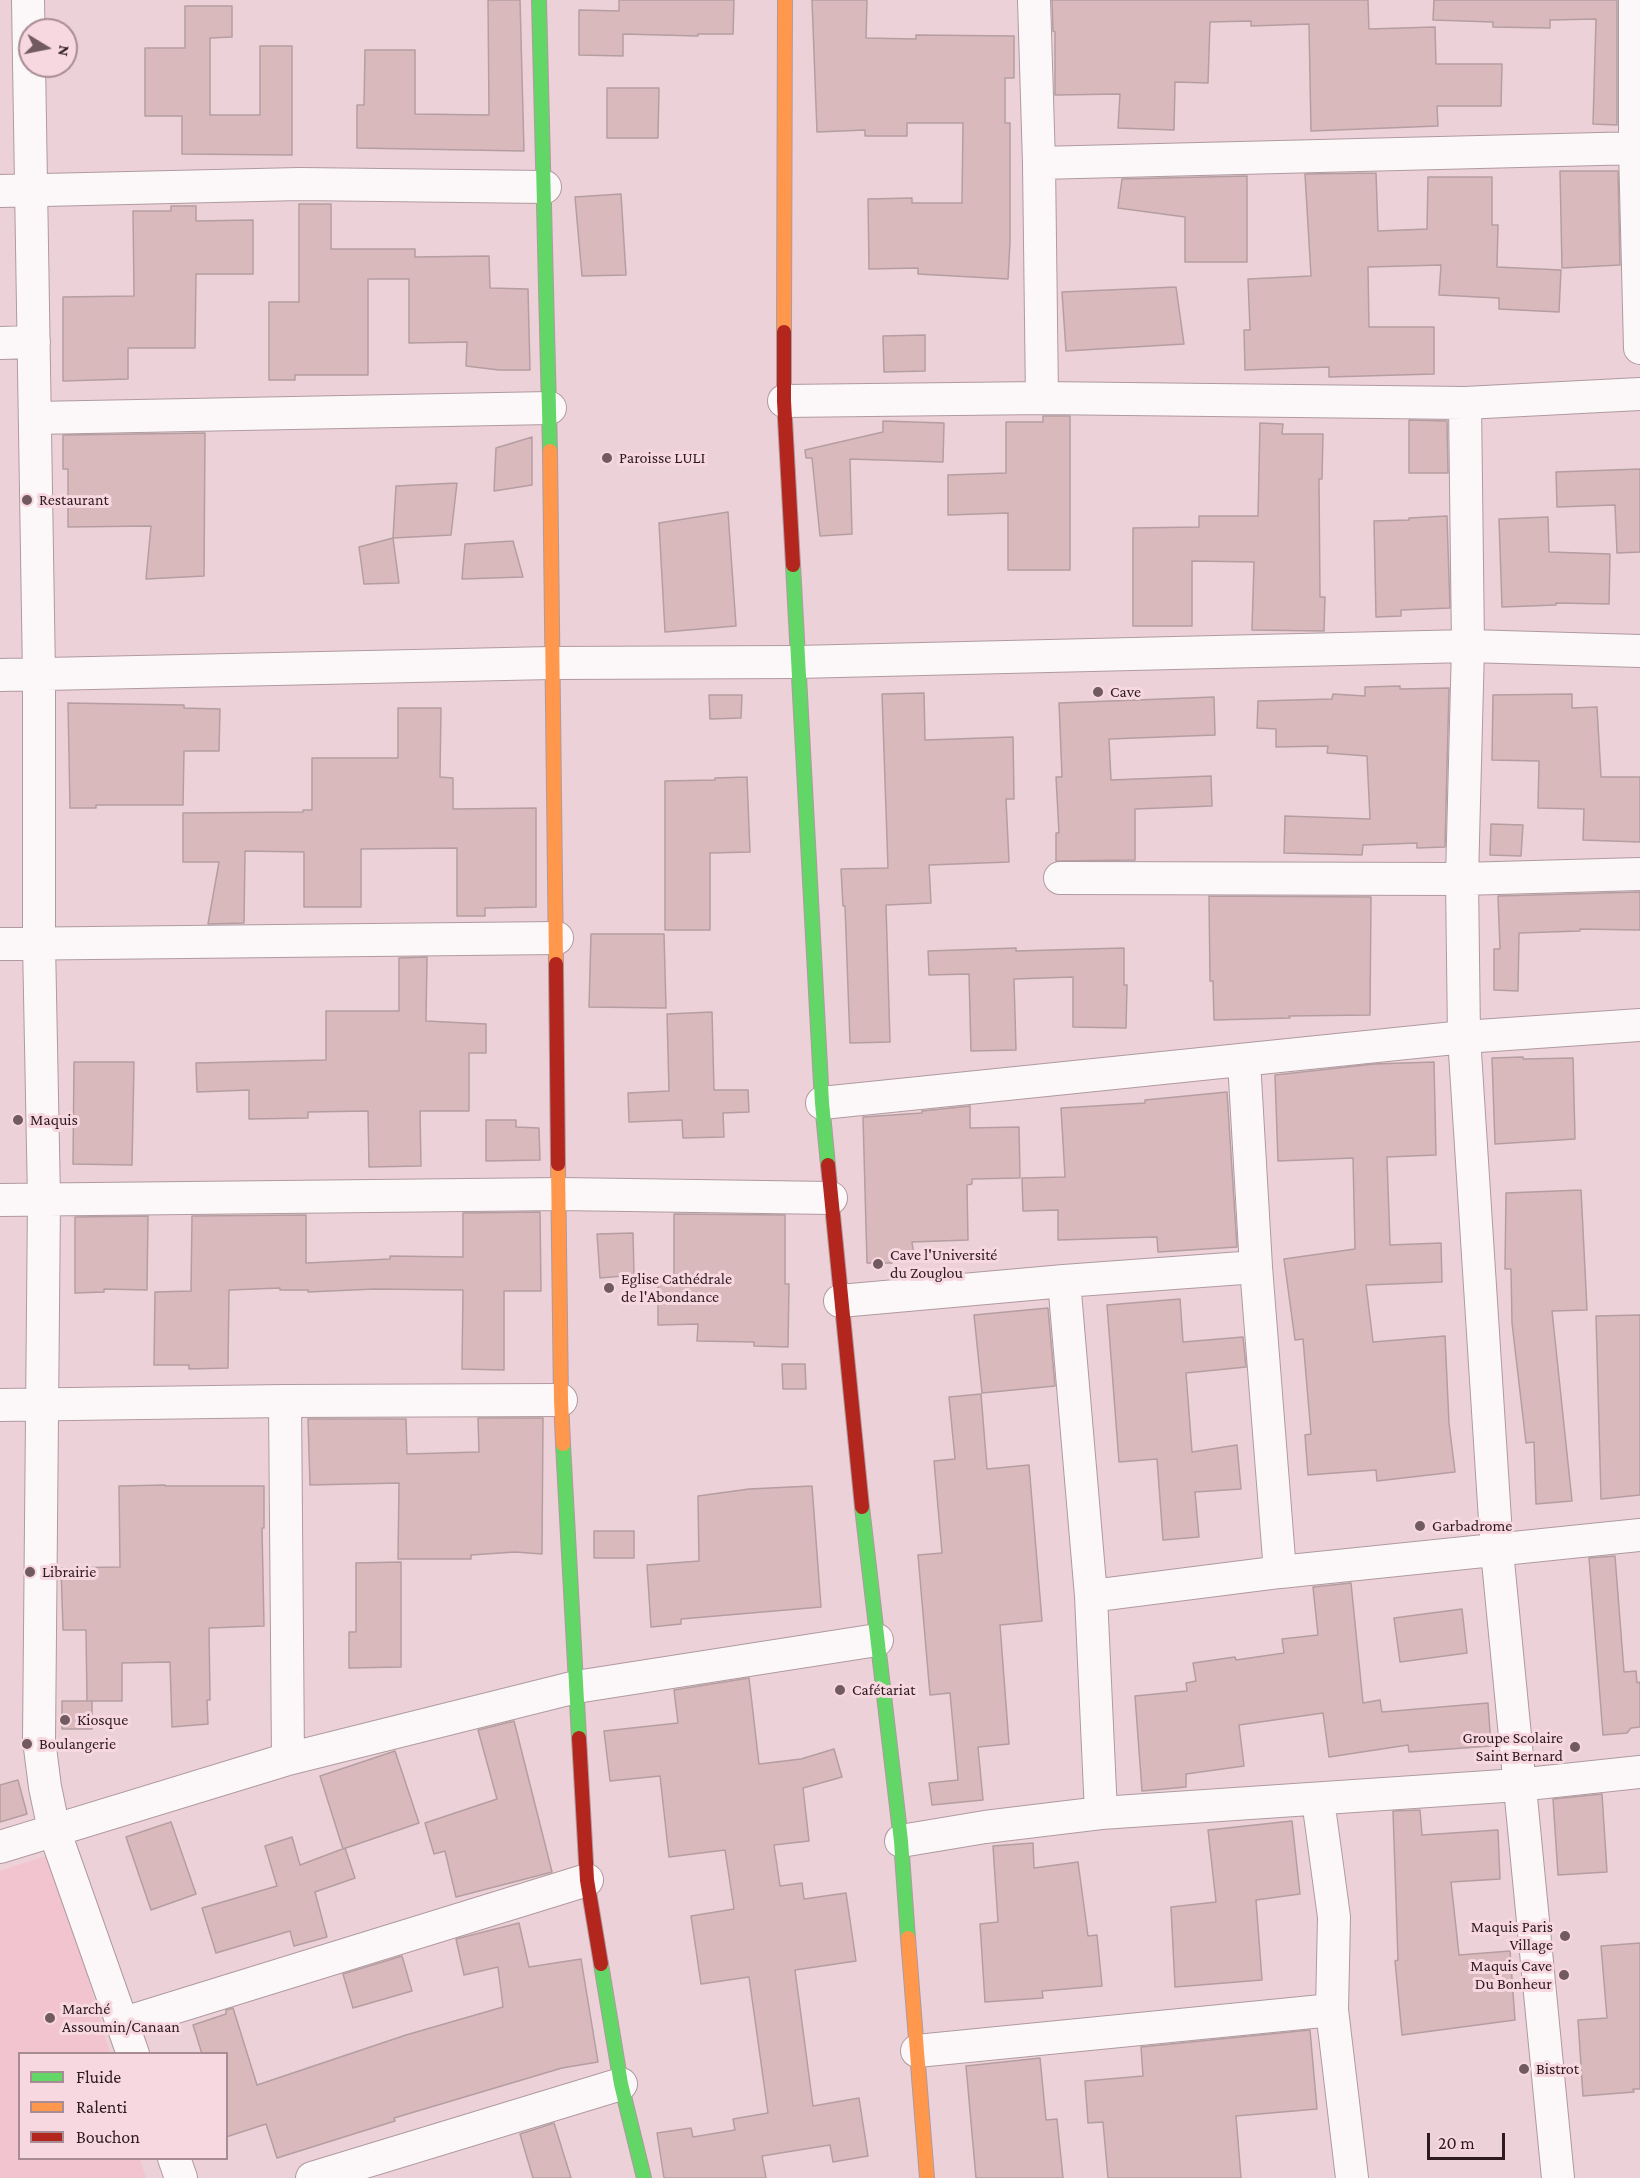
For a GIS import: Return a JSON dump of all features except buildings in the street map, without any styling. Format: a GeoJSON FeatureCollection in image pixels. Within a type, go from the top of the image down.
{"type":"FeatureCollection","features":[{"type":"Feature","properties":{"kind":"street"},"geometry":{"type":"LineString","coordinates":[[28,0],[39,675],[39,943],[44,1199],[39,1740],[45,1787],[54,1830],[132,2052]]}},
{"type":"Feature","properties":{"kind":"street"},"geometry":{"type":"LineString","coordinates":[[539,0],[550,408],[561,1400],[587,1880],[621,2084],[644,2178]]}},
{"type":"Feature","properties":{"kind":"street"},"geometry":{"type":"LineString","coordinates":[[785,0],[784,401],[822,1103],[840,1301],[877,1640],[902,1841],[927,2178]]}},
{"type":"Feature","properties":{"kind":"street"},"geometry":{"type":"LineString","coordinates":[[1034,0],[1040,164],[1042,398]]}},
{"type":"Feature","properties":{"kind":"street"},"geometry":{"type":"LineString","coordinates":[[1635,0],[1640,348]]}},
{"type":"Feature","properties":{"kind":"street"},"geometry":{"type":"LineString","coordinates":[[1040,164],[1638,148]]}},
{"type":"Feature","properties":{"kind":"street"},"geometry":{"type":"LineString","coordinates":[[0,191],[300,184],[545,187]]}},
{"type":"Feature","properties":{"kind":"street"},"geometry":{"type":"LineString","coordinates":[[0,343],[34,342]]}},
{"type":"Feature","properties":{"kind":"street"},"geometry":{"type":"LineString","coordinates":[[784,401],[1042,398],[1465,403],[1640,394]]}},
{"type":"Feature","properties":{"kind":"street"},"geometry":{"type":"LineString","coordinates":[[1465,403],[1468,646],[1462,879],[1464,1037],[1479,1303],[1497,1551],[1558,2178]]}},
{"type":"Feature","properties":{"kind":"street"},"geometry":{"type":"LineString","coordinates":[[35,418],[550,408]]}},
{"type":"Feature","properties":{"kind":"street"},"geometry":{"type":"LineString","coordinates":[[0,675],[552,663],[797,662],[1468,646],[1640,651]]}},
{"type":"Feature","properties":{"kind":"street"},"geometry":{"type":"LineString","coordinates":[[1060,878],[1462,879],[1640,874]]}},
{"type":"Feature","properties":{"kind":"street"},"geometry":{"type":"LineString","coordinates":[[0,944],[557,938]]}},
{"type":"Feature","properties":{"kind":"street"},"geometry":{"type":"LineString","coordinates":[[822,1103],[1464,1037],[1640,1025]]}},
{"type":"Feature","properties":{"kind":"street"},"geometry":{"type":"LineString","coordinates":[[1244,1061],[1256,1267],[1280,1572]]}},
{"type":"Feature","properties":{"kind":"street"},"geometry":{"type":"LineString","coordinates":[[0,1200],[560,1194],[831,1198]]}},
{"type":"Feature","properties":{"kind":"street"},"geometry":{"type":"LineString","coordinates":[[840,1301],[1256,1267]]}},
{"type":"Feature","properties":{"kind":"street"},"geometry":{"type":"LineString","coordinates":[[1064,1281],[1091,1596],[1101,1813]]}},
{"type":"Feature","properties":{"kind":"street"},"geometry":{"type":"LineString","coordinates":[[0,1406],[285,1401],[561,1400]]}},
{"type":"Feature","properties":{"kind":"street"},"geometry":{"type":"LineString","coordinates":[[285,1401],[288,1759]]}},
{"type":"Feature","properties":{"kind":"street"},"geometry":{"type":"LineString","coordinates":[[1091,1596],[1280,1572],[1640,1535]]}},
{"type":"Feature","properties":{"kind":"street"},"geometry":{"type":"LineString","coordinates":[[0,1846],[288,1759],[576,1687],[877,1640]]}},
{"type":"Feature","properties":{"kind":"street"},"geometry":{"type":"LineString","coordinates":[[902,1841],[985,1827],[1101,1813],[1518,1785],[1640,1772]]}},
{"type":"Feature","properties":{"kind":"street"},"geometry":{"type":"LineString","coordinates":[[1318,1800],[1334,1917],[1332,2010],[1352,2178]]}},
{"type":"Feature","properties":{"kind":"street"},"geometry":{"type":"LineString","coordinates":[[121,2024],[587,1880]]}},
{"type":"Feature","properties":{"kind":"street"},"geometry":{"type":"LineString","coordinates":[[917,2051],[1332,2010]]}},
{"type":"Feature","properties":{"kind":"street"},"geometry":{"type":"LineString","coordinates":[[312,2178],[621,2084]]}},
{"type":"Feature","properties":{"kind":"street"},"geometry":{"type":"LineString","coordinates":[[175,2160],[181,2178]]}},
{"type":"Feature","properties":{"kind":"shaded area","name":"Marché Assoumin/Canaan"},"geometry":{"type":"Polygon","coordinates":[[[52,1854],[110,2052],[18,2052],[18,2160],[140,2160],[146,2178],[0,2178],[0,1871],[52,1854]]]}},
{"type":"Feature","properties":{"kind":"traffic: fast"},"geometry":{"type":"LineString","coordinates":[[539,0],[550,451]]}},
{"type":"Feature","properties":{"kind":"traffic: fast"},"geometry":{"type":"LineString","coordinates":[[793,565],[822,1103],[828,1165]]}},
{"type":"Feature","properties":{"kind":"traffic: fast"},"geometry":{"type":"LineString","coordinates":[[563,1444],[579,1738]]}},
{"type":"Feature","properties":{"kind":"traffic: fast"},"geometry":{"type":"LineString","coordinates":[[862,1507],[901,1841],[908,1938]]}},
{"type":"Feature","properties":{"kind":"traffic: fast"},"geometry":{"type":"LineString","coordinates":[[601,1964],[621,2084],[644,2178]]}},
{"type":"Feature","properties":{"kind":"traffic: slow"},"geometry":{"type":"LineString","coordinates":[[784,332],[785,0]]}},
{"type":"Feature","properties":{"kind":"traffic: slow"},"geometry":{"type":"LineString","coordinates":[[550,451],[556,964]]}},
{"type":"Feature","properties":{"kind":"traffic: slow"},"geometry":{"type":"LineString","coordinates":[[558,1164],[563,1444]]}},
{"type":"Feature","properties":{"kind":"traffic: slow"},"geometry":{"type":"LineString","coordinates":[[908,1938],[927,2178]]}},
{"type":"Feature","properties":{"kind":"traffic: jam"},"geometry":{"type":"LineString","coordinates":[[784,332],[784,401],[793,565]]}},
{"type":"Feature","properties":{"kind":"traffic: jam"},"geometry":{"type":"LineString","coordinates":[[556,964],[558,1164]]}},
{"type":"Feature","properties":{"kind":"traffic: jam"},"geometry":{"type":"LineString","coordinates":[[828,1165],[862,1507]]}},
{"type":"Feature","properties":{"kind":"traffic: jam"},"geometry":{"type":"LineString","coordinates":[[579,1738],[587,1880],[601,1964]]}},
{"type":"Feature","properties":{"kind":"place","name":"Paroisse LULI"},"geometry":{"type":"Point","coordinates":[607,458]}},
{"type":"Feature","properties":{"kind":"place","name":"Restaurant"},"geometry":{"type":"Point","coordinates":[27,500]}},
{"type":"Feature","properties":{"kind":"place","name":"Cave"},"geometry":{"type":"Point","coordinates":[1098,692]}},
{"type":"Feature","properties":{"kind":"place","name":"Maquis"},"geometry":{"type":"Point","coordinates":[18,1120]}},
{"type":"Feature","properties":{"kind":"place","name":"Cave l'Université du Zouglou"},"geometry":{"type":"Point","coordinates":[878,1264]}},
{"type":"Feature","properties":{"kind":"place","name":"Eglise Cathédrale de l'Abondance"},"geometry":{"type":"Point","coordinates":[609,1288]}},
{"type":"Feature","properties":{"kind":"place","name":"Garbadrome"},"geometry":{"type":"Point","coordinates":[1420,1526]}},
{"type":"Feature","properties":{"kind":"place","name":"Librairie"},"geometry":{"type":"Point","coordinates":[30,1572]}},
{"type":"Feature","properties":{"kind":"place","name":"Cafétariat"},"geometry":{"type":"Point","coordinates":[840,1690]}},
{"type":"Feature","properties":{"kind":"place","name":"Kiosque"},"geometry":{"type":"Point","coordinates":[65,1720]}},
{"type":"Feature","properties":{"kind":"place","name":"Boulangerie"},"geometry":{"type":"Point","coordinates":[27,1744]}},
{"type":"Feature","properties":{"kind":"place","name":"Groupe Scolaire Saint Bernard"},"geometry":{"type":"Point","coordinates":[1575,1747]}},
{"type":"Feature","properties":{"kind":"place","name":"Maquis Paris Village"},"geometry":{"type":"Point","coordinates":[1565,1936]}},
{"type":"Feature","properties":{"kind":"place","name":"Maquis Cave Du Bonheur"},"geometry":{"type":"Point","coordinates":[1564,1975]}},
{"type":"Feature","properties":{"kind":"place","name":"Marché Assoumin/Canaan"},"geometry":{"type":"Point","coordinates":[50,2018]}},
{"type":"Feature","properties":{"kind":"place","name":"Bistrot"},"geometry":{"type":"Point","coordinates":[1524,2069]}}]}
